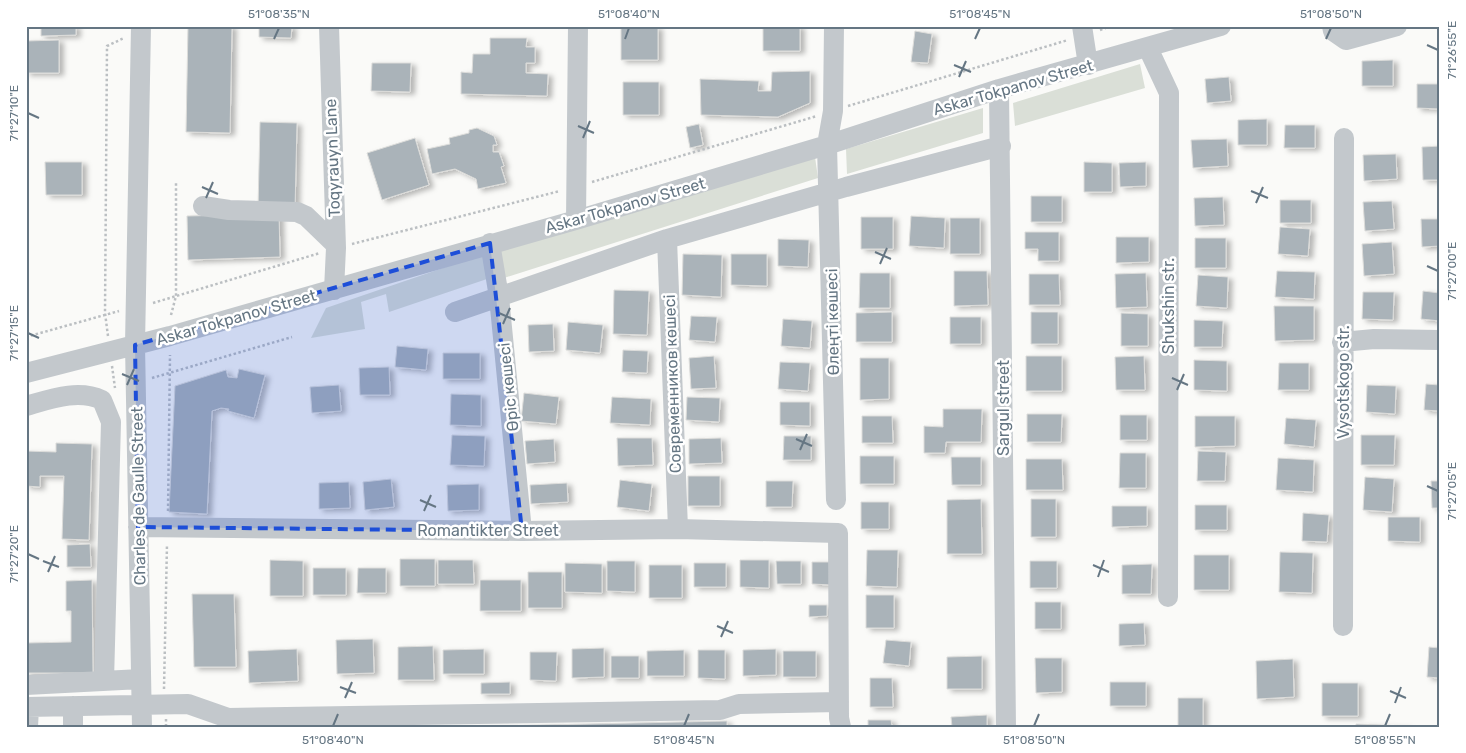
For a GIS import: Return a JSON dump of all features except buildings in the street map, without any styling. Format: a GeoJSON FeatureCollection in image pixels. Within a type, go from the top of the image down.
{"type":"FeatureCollection","features":[{"type":"Feature","properties":{"kind":"street","name":"Toqyrauyn Lane"},"geometry":{"type":"LineString","coordinates":[[329,26],[336,246],[334,290]]}},
{"type":"Feature","properties":{"kind":"street"},"geometry":{"type":"LineString","coordinates":[[576,220],[578,186],[578,26]]}},
{"type":"Feature","properties":{"kind":"street","name":"Өлеңті көшесі"},"geometry":{"type":"LineString","coordinates":[[834,26],[833,111],[827,145],[836,500]]}},
{"type":"Feature","properties":{"kind":"street","name":"Askar Tokpanov Street"},"geometry":{"type":"LineString","coordinates":[[27,373],[334,290],[490,243],[576,220],[827,145],[1000,89],[1088,65],[1154,40],[1221,26]]}},
{"type":"Feature","properties":{"kind":"street"},"geometry":{"type":"LineString","coordinates":[[1332,26],[1333,31],[1346,40],[1397,26]]}},
{"type":"Feature","properties":{"kind":"street","name":"Charles de Gaulle Street"},"geometry":{"type":"LineString","coordinates":[[133,29],[135,345],[142,727]]}},
{"type":"Feature","properties":{"kind":"street"},"geometry":{"type":"LineString","coordinates":[[1082,31],[1088,65]]}},
{"type":"Feature","properties":{"kind":"street","name":"Shukshin str."},"geometry":{"type":"LineString","coordinates":[[1154,40],[1169,93],[1168,598]]}},
{"type":"Feature","properties":{"kind":"street","name":"Sargul street"},"geometry":{"type":"LineString","coordinates":[[1000,89],[1006,727]]}},
{"type":"Feature","properties":{"kind":"street","name":"Vysotskogo str."},"geometry":{"type":"LineString","coordinates":[[1343,626],[1342,342],[1344,138]]}},
{"type":"Feature","properties":{"kind":"street"},"geometry":{"type":"LineString","coordinates":[[455,312],[667,239],[828,192],[1001,146]]}},
{"type":"Feature","properties":{"kind":"street"},"geometry":{"type":"LineString","coordinates":[[203,206],[229,210],[297,212],[306,216],[336,246]]}},
{"type":"Feature","properties":{"kind":"street","name":"Современников көшесі"},"geometry":{"type":"LineString","coordinates":[[667,239],[678,529]]}},
{"type":"Feature","properties":{"kind":"street","name":"Өріс көшесі"},"geometry":{"type":"LineString","coordinates":[[490,243],[499,297],[522,531]]}},
{"type":"Feature","properties":{"kind":"street"},"geometry":{"type":"LineString","coordinates":[[1342,342],[1374,339],[1440,340]]}},
{"type":"Feature","properties":{"kind":"street"},"geometry":{"type":"LineString","coordinates":[[27,373],[31,405],[58,397],[89,394],[102,400],[111,422],[104,681]]}},
{"type":"Feature","properties":{"kind":"street","name":"Romantikter Street"},"geometry":{"type":"LineString","coordinates":[[138,527],[522,531],[678,529],[838,533],[836,718]]}},
{"type":"Feature","properties":{"kind":"street"},"geometry":{"type":"LineString","coordinates":[[26,685],[141,679]]}},
{"type":"Feature","properties":{"kind":"street"},"geometry":{"type":"LineString","coordinates":[[28,727],[27,707],[188,704],[228,718],[720,710],[739,704],[802,702],[836,718]]}},
{"type":"Feature","properties":{"kind":"street"},"geometry":{"type":"LineString","coordinates":[[73,706],[73,727]]}},
{"type":"Feature","properties":{"kind":"path"},"geometry":{"type":"LineString","coordinates":[[105,313],[107,46],[124,38],[133,29]]}},
{"type":"Feature","properties":{"kind":"path"},"geometry":{"type":"LineString","coordinates":[[26,337],[105,313],[136,308],[336,246],[578,186],[833,111],[1082,31]]}},
{"type":"Feature","properties":{"kind":"path"},"geometry":{"type":"LineString","coordinates":[[172,315],[176,296],[176,181]]}},
{"type":"Feature","properties":{"kind":"path"},"geometry":{"type":"LineString","coordinates":[[170,374],[292,337]]}},
{"type":"Feature","properties":{"kind":"highlighted area"},"geometry":{"type":"Polygon","coordinates":[[[490,243],[522,531],[138,527],[135,345],[490,243]]]}},
{"type":"Feature","properties":{"kind":"shaded area"},"geometry":{"type":"Polygon","coordinates":[[[1140,64],[1145,88],[1015,126],[1013,103],[1140,64]]]}},
{"type":"Feature","properties":{"kind":"shaded area"},"geometry":{"type":"Polygon","coordinates":[[[983,108],[983,133],[847,174],[846,149],[983,108]]]}},
{"type":"Feature","properties":{"kind":"shaded area"},"geometry":{"type":"Polygon","coordinates":[[[815,157],[818,178],[504,278],[498,250],[815,157]]]}},
{"type":"Feature","properties":{"kind":"shaded area"},"geometry":{"type":"Polygon","coordinates":[[[484,254],[487,279],[389,312],[386,294],[361,302],[365,329],[311,338],[326,308],[484,254]]]}}]}
